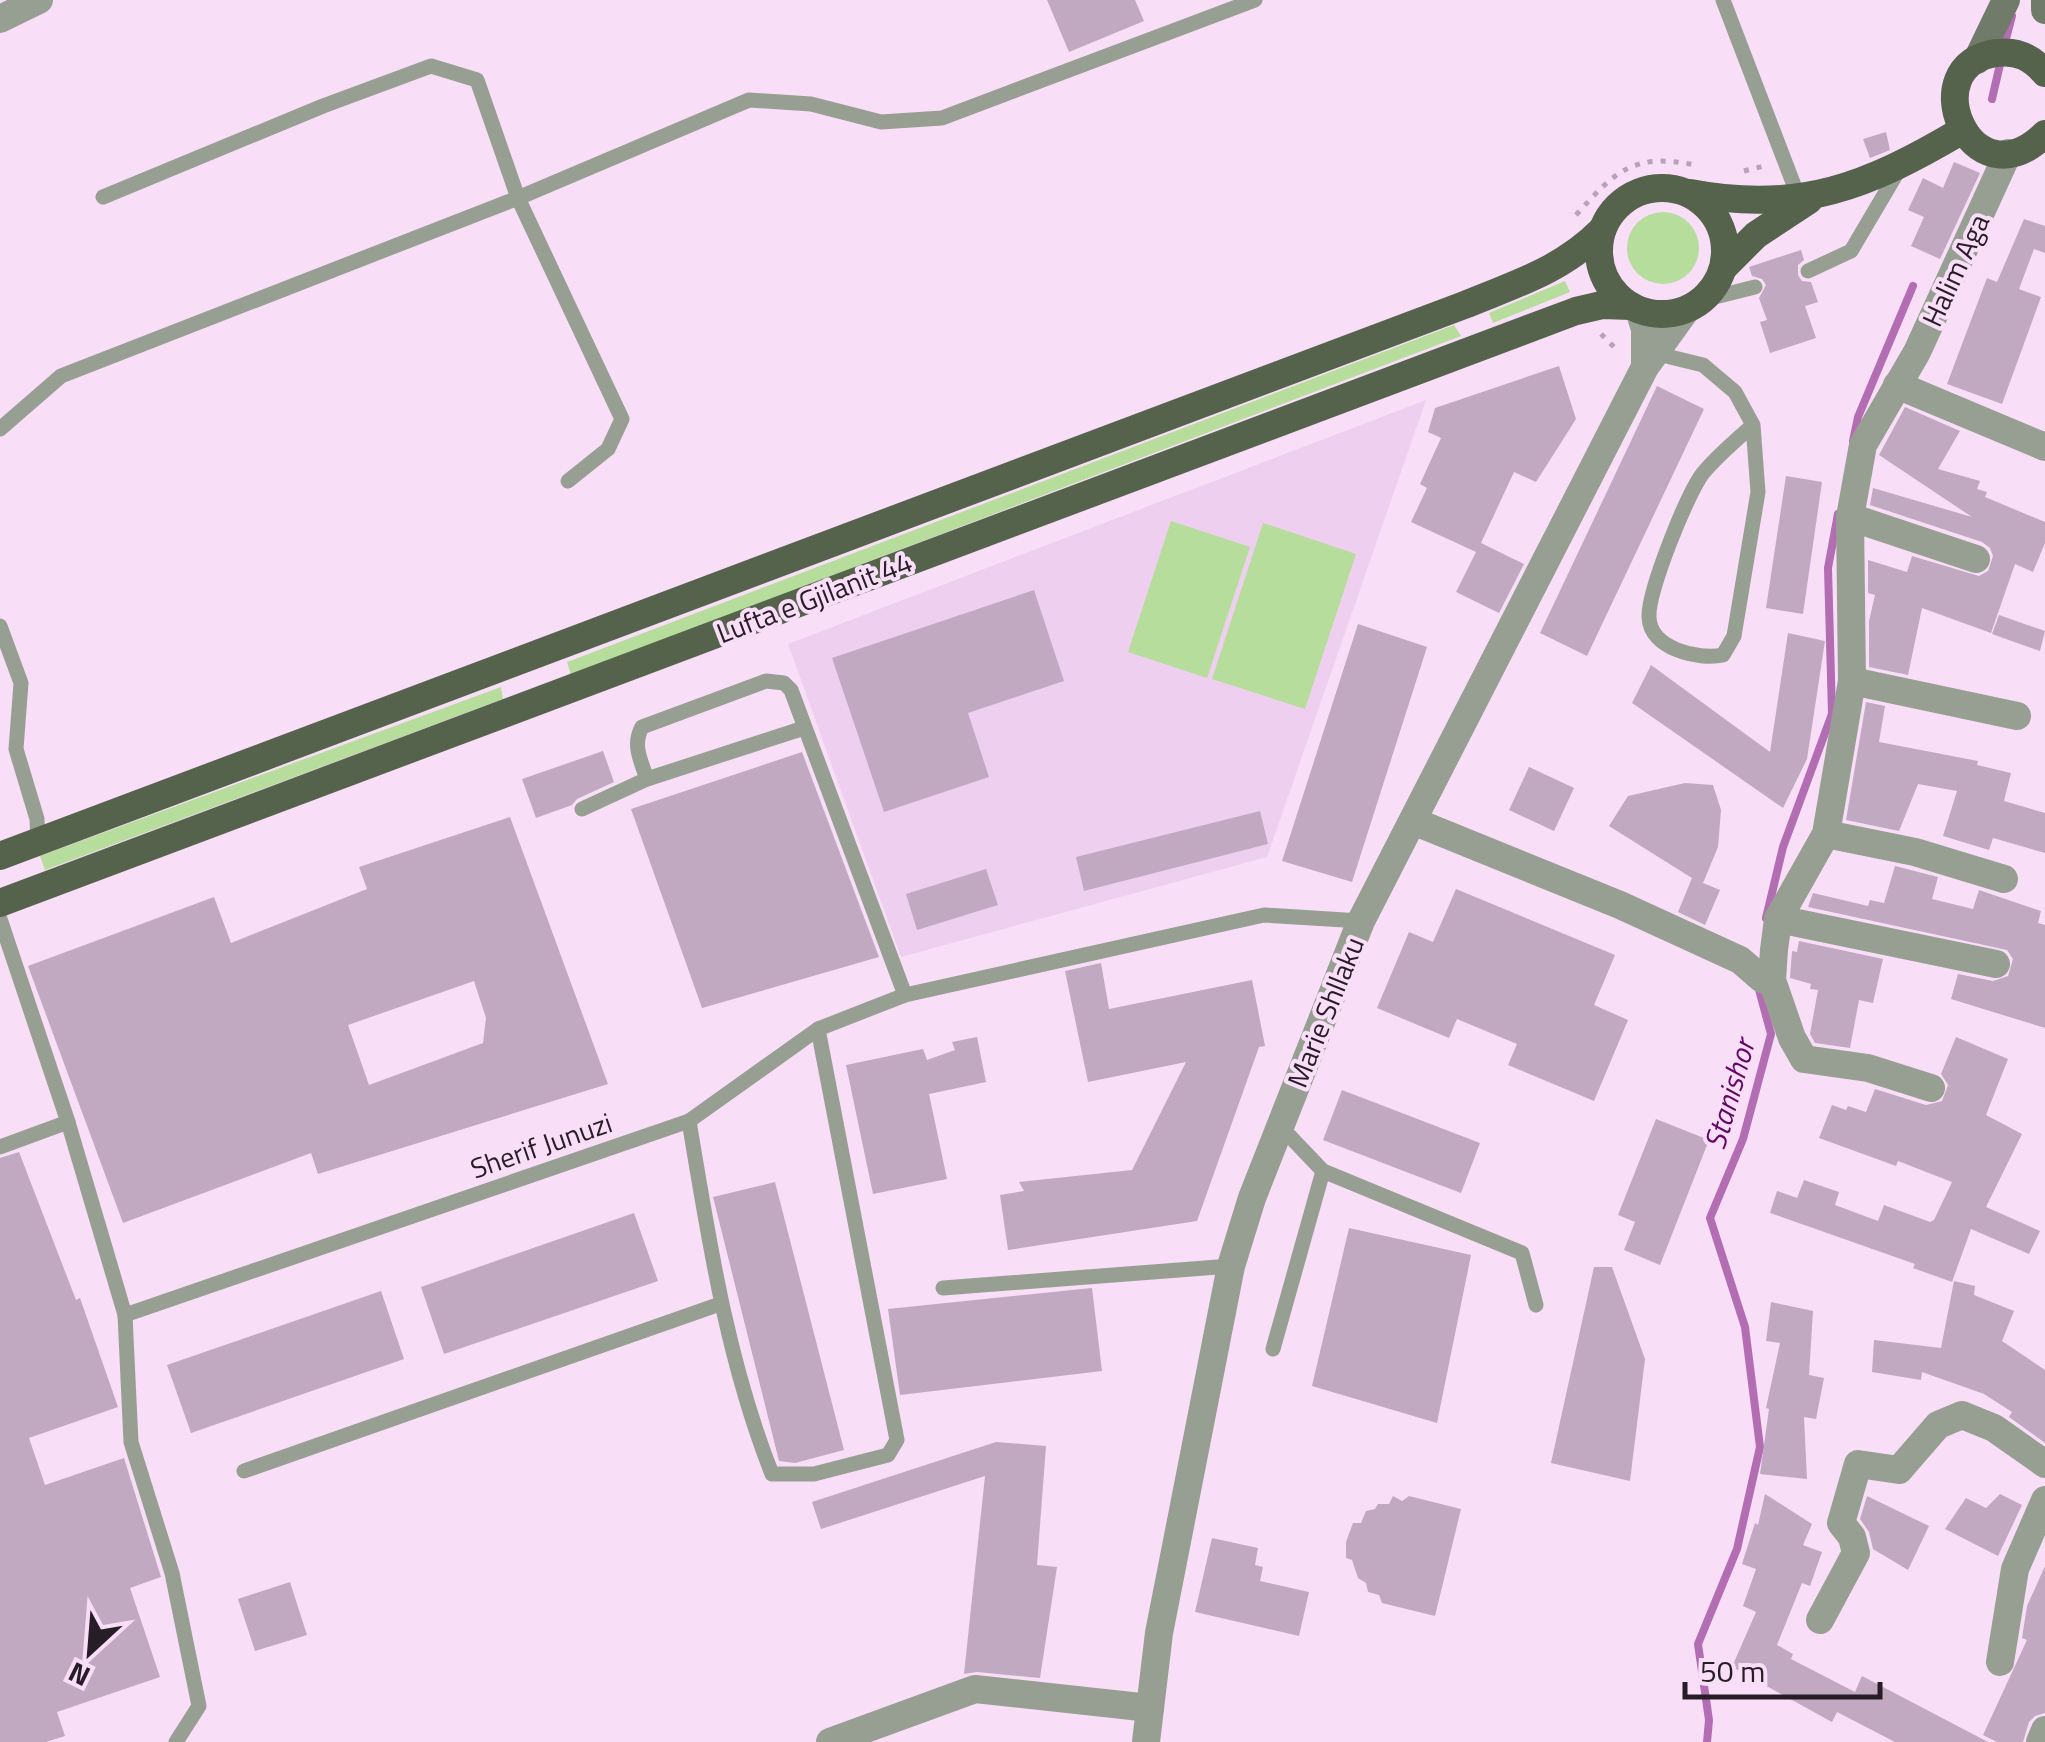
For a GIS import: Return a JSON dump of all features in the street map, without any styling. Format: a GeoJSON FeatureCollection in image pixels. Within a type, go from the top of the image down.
{"type":"FeatureCollection","features":[{"type":"Feature","properties":{"kind":"main road"},"geometry":{"type":"LineString","coordinates":[[1977,60],[2006,0]]}},
{"type":"Feature","properties":{"kind":"main road"},"geometry":{"type":"LineString","coordinates":[[2044,0],[2045,10]]}},
{"type":"Feature","properties":{"kind":"main road"},"geometry":{"type":"LineString","coordinates":[[2045,73],[2023,55],[1991,53],[1966,69],[1957,84],[1955,116],[1962,131],[1986,149],[2008,153],[2032,146],[2045,134]]}},
{"type":"Feature","properties":{"kind":"main road"},"geometry":{"type":"LineString","coordinates":[[1688,193],[1704,202],[1723,232],[1724,267],[1716,285],[1695,305],[1670,314],[1635,308],[1614,292],[1602,273],[1599,251],[1602,230],[1612,211],[1628,197],[1648,189],[1668,188],[1757,202],[1805,200],[1900,168],[1962,131]]}},
{"type":"Feature","properties":{"kind":"main road"},"geometry":{"type":"LineString","coordinates":[[1724,267],[1756,235],[1805,200]]}},
{"type":"Feature","properties":{"kind":"main road","name":"Lufta e Gjilanit 44"},"geometry":{"type":"LineString","coordinates":[[0,856],[1467,304],[1551,269],[1578,254],[1602,230]]}},
{"type":"Feature","properties":{"kind":"main road","name":"Lufta e Gjilanit 44"},"geometry":{"type":"LineString","coordinates":[[0,904],[1576,311],[1602,304],[1635,308]]}},
{"type":"Feature","properties":{"kind":"street"},"geometry":{"type":"LineString","coordinates":[[0,19],[39,0]]}},
{"type":"Feature","properties":{"kind":"street","name":"Halim Aga"},"geometry":{"type":"LineString","coordinates":[[1931,1088],[1868,1068],[1804,1059],[1792,1038],[1783,1004],[1758,973],[1778,919],[1826,834],[1852,680],[1850,518],[1863,445],[1948,287],[2008,153]]}},
{"type":"Feature","properties":{"kind":"street","name":"Marie Shllaku"},"geometry":{"type":"LineString","coordinates":[[1146,1742],[1159,1633],[1231,1266],[1252,1198],[1361,921],[1649,360],[1695,305]]}},
{"type":"Feature","properties":{"kind":"street"},"geometry":{"type":"LineString","coordinates":[[1635,308],[1644,329],[1649,360]]}},
{"type":"Feature","properties":{"kind":"street"},"geometry":{"type":"LineString","coordinates":[[1898,385],[2045,447]]}},
{"type":"Feature","properties":{"kind":"street"},"geometry":{"type":"LineString","coordinates":[[1850,518],[1976,559]]}},
{"type":"Feature","properties":{"kind":"street"},"geometry":{"type":"LineString","coordinates":[[1852,680],[2017,716]]}},
{"type":"Feature","properties":{"kind":"street"},"geometry":{"type":"LineString","coordinates":[[1413,821],[1620,905],[1758,973]]}},
{"type":"Feature","properties":{"kind":"street"},"geometry":{"type":"LineString","coordinates":[[1826,834],[1915,852],[2004,879]]}},
{"type":"Feature","properties":{"kind":"street"},"geometry":{"type":"LineString","coordinates":[[1778,919],[1996,964]]}},
{"type":"Feature","properties":{"kind":"street"},"geometry":{"type":"LineString","coordinates":[[1820,1620],[1856,1553],[1852,1537],[1841,1523],[1858,1464],[1899,1470],[1938,1425],[1962,1415],[1994,1428],[2045,1464]]}},
{"type":"Feature","properties":{"kind":"street"},"geometry":{"type":"LineString","coordinates":[[2000,1662],[2015,1568],[2045,1500]]}},
{"type":"Feature","properties":{"kind":"street"},"geometry":{"type":"LineString","coordinates":[[830,1742],[976,1689],[1150,1708]]}},
{"type":"Feature","properties":{"kind":"street"},"geometry":{"type":"LineString","coordinates":[[2040,1742],[2045,1730]]}},
{"type":"Feature","properties":{"kind":"lane"},"geometry":{"type":"LineString","coordinates":[[0,429],[61,376],[518,198],[749,100],[811,104],[882,122],[942,118],[1255,0]]}},
{"type":"Feature","properties":{"kind":"lane"},"geometry":{"type":"LineString","coordinates":[[1722,0],[1805,200]]}},
{"type":"Feature","properties":{"kind":"lane"},"geometry":{"type":"LineString","coordinates":[[102,196],[431,66],[478,80],[518,198],[622,419],[608,449],[568,481]]}},
{"type":"Feature","properties":{"kind":"lane"},"geometry":{"type":"LineString","coordinates":[[1808,271],[1851,252],[1900,168]]}},
{"type":"Feature","properties":{"kind":"lane"},"geometry":{"type":"LineString","coordinates":[[1695,305],[1755,287]]}},
{"type":"Feature","properties":{"kind":"lane"},"geometry":{"type":"LineString","coordinates":[[1649,360],[1703,366],[1735,392],[1753,425],[1758,492],[1734,636],[1723,656],[1704,659],[1674,648],[1656,636],[1649,619],[1654,590],[1689,497],[1702,474],[1753,425]]}},
{"type":"Feature","properties":{"kind":"lane"},"geometry":{"type":"LineString","coordinates":[[0,626],[21,683],[16,749],[37,819],[38,842]]}},
{"type":"Feature","properties":{"kind":"lane"},"geometry":{"type":"LineString","coordinates":[[647,779],[637,748],[636,737],[642,727],[766,681],[784,683],[791,690],[905,995]]}},
{"type":"Feature","properties":{"kind":"lane"},"geometry":{"type":"LineString","coordinates":[[582,809],[647,779],[804,728]]}},
{"type":"Feature","properties":{"kind":"lane","name":"Sherif Junuzi"},"geometry":{"type":"LineString","coordinates":[[125,1315],[689,1120],[818,1030],[905,995],[1264,915],[1361,921]]}},
{"type":"Feature","properties":{"kind":"lane"},"geometry":{"type":"LineString","coordinates":[[0,919],[68,1122],[125,1315],[131,1442],[172,1573],[199,1706],[176,1742]]}},
{"type":"Feature","properties":{"kind":"lane"},"geometry":{"type":"LineString","coordinates":[[689,1120],[720,1304],[753,1425],[772,1474],[814,1474],[888,1455],[898,1440],[818,1030]]}},
{"type":"Feature","properties":{"kind":"lane"},"geometry":{"type":"LineString","coordinates":[[0,1147],[68,1122]]}},
{"type":"Feature","properties":{"kind":"lane"},"geometry":{"type":"LineString","coordinates":[[1280,1126],[1323,1171],[1522,1253],[1536,1305]]}},
{"type":"Feature","properties":{"kind":"lane"},"geometry":{"type":"LineString","coordinates":[[1273,1349],[1323,1171]]}},
{"type":"Feature","properties":{"kind":"lane"},"geometry":{"type":"LineString","coordinates":[[943,1288],[1231,1266]]}},
{"type":"Feature","properties":{"kind":"lane"},"geometry":{"type":"LineString","coordinates":[[244,1471],[720,1304]]}},
{"type":"Feature","properties":{"kind":"shaded area"},"geometry":{"type":"Polygon","coordinates":[[[1426,400],[1267,857],[901,957],[788,644],[1426,400]]]}},
{"type":"Feature","properties":{"kind":"green space"},"geometry":{"type":"Polygon","coordinates":[[[1663,212],[1688,223],[1699,248],[1688,273],[1663,284],[1638,273],[1627,248],[1638,223],[1663,212]]]}},
{"type":"Feature","properties":{"kind":"green space"},"geometry":{"type":"Polygon","coordinates":[[[1565,281],[1570,292],[1493,323],[1489,313],[1565,281]]]}},
{"type":"Feature","properties":{"kind":"green space"},"geometry":{"type":"Polygon","coordinates":[[[1454,325],[1461,336],[571,675],[567,662],[1454,325]]]}},
{"type":"Feature","properties":{"kind":"green space"},"geometry":{"type":"Polygon","coordinates":[[[1171,521],[1250,547],[1207,678],[1128,652],[1171,521]]]}},
{"type":"Feature","properties":{"kind":"green space"},"geometry":{"type":"Polygon","coordinates":[[[1263,523],[1356,554],[1305,709],[1212,679],[1263,523]]]}},
{"type":"Feature","properties":{"kind":"green space"},"geometry":{"type":"Polygon","coordinates":[[[501,687],[503,699],[45,870],[40,856],[501,687]]]}},
{"type":"Feature","properties":{"kind":"building"},"geometry":{"type":"Polygon","coordinates":[[[1047,0],[1135,0],[1144,21],[1069,52],[1047,0]]]}},
{"type":"Feature","properties":{"kind":"building"},"geometry":{"type":"Polygon","coordinates":[[[1886,132],[1890,150],[1870,158],[1863,139],[1886,132]]]}},
{"type":"Feature","properties":{"kind":"building"},"geometry":{"type":"Polygon","coordinates":[[[1954,162],[1980,173],[1940,259],[1911,246],[1924,217],[1908,210],[1923,178],[1943,188],[1954,162]]]}},
{"type":"Feature","properties":{"kind":"building"},"geometry":{"type":"Polygon","coordinates":[[[2024,219],[2045,226],[2045,253],[2034,249],[2019,289],[2041,297],[2002,404],[1947,384],[1987,278],[1997,282],[2024,219]]]}},
{"type":"Feature","properties":{"kind":"building"},"geometry":{"type":"Polygon","coordinates":[[[1801,250],[1804,260],[1798,265],[1798,275],[1802,281],[1811,282],[1818,302],[1805,306],[1816,338],[1770,353],[1760,322],[1767,320],[1759,298],[1766,285],[1752,276],[1749,267],[1801,250]]]}},
{"type":"Feature","properties":{"kind":"building"},"geometry":{"type":"Polygon","coordinates":[[[1559,366],[1576,419],[1536,482],[1514,472],[1481,543],[1524,564],[1499,613],[1456,592],[1476,552],[1411,522],[1427,488],[1420,484],[1441,438],[1428,432],[1435,408],[1559,366]]]}},
{"type":"Feature","properties":{"kind":"building"},"geometry":{"type":"Polygon","coordinates":[[[1657,386],[1704,409],[1587,656],[1540,633],[1657,386]]]}},
{"type":"Feature","properties":{"kind":"building"},"geometry":{"type":"Polygon","coordinates":[[[1905,407],[1960,431],[1938,469],[1980,481],[1977,489],[1987,492],[1985,497],[2045,522],[2045,543],[2033,572],[2015,564],[1991,633],[1922,608],[1908,675],[1869,667],[1869,621],[1875,595],[1868,593],[1868,560],[1907,572],[1912,556],[1979,576],[1988,571],[1993,556],[1982,542],[1870,505],[1873,488],[1972,517],[1879,455],[1905,407]]]}},
{"type":"Feature","properties":{"kind":"building"},"geometry":{"type":"Polygon","coordinates":[[[1786,476],[1822,482],[1803,614],[1766,608],[1786,476]]]}},
{"type":"Feature","properties":{"kind":"building"},"geometry":{"type":"Polygon","coordinates":[[[1034,590],[1064,681],[968,713],[989,777],[884,812],[832,658],[1034,590]]]}},
{"type":"Feature","properties":{"kind":"building"},"geometry":{"type":"Polygon","coordinates":[[[1999,615],[2045,631],[2040,651],[1992,634],[1999,615]]]}},
{"type":"Feature","properties":{"kind":"building"},"geometry":{"type":"Polygon","coordinates":[[[1358,624],[1427,647],[1352,882],[1282,861],[1358,624]]]}},
{"type":"Feature","properties":{"kind":"building"},"geometry":{"type":"Polygon","coordinates":[[[1788,633],[1825,641],[1807,759],[1783,808],[1632,703],[1651,665],[1770,752],[1788,633]]]}},
{"type":"Feature","properties":{"kind":"building"},"geometry":{"type":"Polygon","coordinates":[[[1866,702],[1885,706],[1879,742],[1978,761],[1977,765],[2011,773],[2004,801],[2045,813],[2045,853],[1993,838],[1989,850],[1943,836],[1957,791],[1918,784],[1899,831],[1846,820],[1866,702]]]}},
{"type":"Feature","properties":{"kind":"building"},"geometry":{"type":"Polygon","coordinates":[[[603,751],[614,782],[572,805],[536,818],[522,779],[603,751]]]}},
{"type":"Feature","properties":{"kind":"building"},"geometry":{"type":"Polygon","coordinates":[[[802,752],[879,957],[702,1008],[631,809],[802,752]]]}},
{"type":"Feature","properties":{"kind":"building"},"geometry":{"type":"Polygon","coordinates":[[[1529,767],[1574,788],[1554,831],[1509,810],[1529,767]]]}},
{"type":"Feature","properties":{"kind":"building"},"geometry":{"type":"Polygon","coordinates":[[[1685,783],[1713,785],[1721,810],[1718,847],[1703,883],[1720,890],[1705,925],[1678,912],[1692,878],[1609,826],[1628,796],[1685,783]]]}},
{"type":"Feature","properties":{"kind":"building"},"geometry":{"type":"Polygon","coordinates":[[[1260,811],[1268,844],[1084,891],[1076,857],[1260,811]]]}},
{"type":"Feature","properties":{"kind":"building"},"geometry":{"type":"Polygon","coordinates":[[[510,817],[608,1084],[318,1174],[311,1153],[123,1223],[28,966],[214,897],[231,943],[367,889],[359,867],[510,817]],[[474,981],[348,1025],[369,1085],[483,1043],[486,1018],[474,981]]]}},
{"type":"Feature","properties":{"kind":"building"},"geometry":{"type":"Polygon","coordinates":[[[1895,866],[1938,877],[1932,899],[1973,909],[1979,890],[2041,911],[2038,923],[2045,925],[2045,1028],[1951,999],[1958,974],[1993,981],[2008,976],[2013,959],[2007,950],[1808,907],[1813,893],[1868,906],[1870,900],[1884,903],[1895,866]]]}},
{"type":"Feature","properties":{"kind":"building"},"geometry":{"type":"Polygon","coordinates":[[[986,869],[998,905],[917,930],[906,894],[986,869]]]}},
{"type":"Feature","properties":{"kind":"building"},"geometry":{"type":"Polygon","coordinates":[[[1456,889],[1615,955],[1594,1005],[1628,1020],[1594,1101],[1508,1065],[1517,1044],[1457,1019],[1449,1038],[1377,1008],[1409,932],[1433,942],[1456,889]]]}},
{"type":"Feature","properties":{"kind":"building"},"geometry":{"type":"Polygon","coordinates":[[[1799,941],[1883,959],[1873,1003],[1859,1000],[1850,1048],[1815,1043],[1810,1034],[1818,990],[1790,978],[1792,951],[1797,952],[1799,941]]]}},
{"type":"Feature","properties":{"kind":"building"},"geometry":{"type":"Polygon","coordinates":[[[1101,963],[1109,1009],[1252,980],[1265,1046],[1259,1047],[1197,1221],[1008,1250],[1000,1195],[1024,1191],[1019,1182],[1132,1170],[1186,1062],[1088,1082],[1065,971],[1101,963]]]}},
{"type":"Feature","properties":{"kind":"building"},"geometry":{"type":"Polygon","coordinates":[[[977,1037],[986,1082],[929,1094],[947,1179],[873,1194],[846,1065],[923,1049],[927,1060],[955,1050],[952,1042],[977,1037]]]}},
{"type":"Feature","properties":{"kind":"building"},"geometry":{"type":"Polygon","coordinates":[[[1956,1037],[2008,1059],[1986,1115],[2022,1134],[1986,1207],[2040,1231],[2029,1254],[1971,1229],[1952,1282],[1913,1268],[1915,1264],[1770,1213],[1777,1191],[1797,1198],[1804,1180],[1839,1192],[1835,1205],[1878,1221],[1884,1205],[1930,1222],[1934,1220],[1952,1182],[1819,1138],[1832,1105],[1866,1112],[1875,1089],[1926,1105],[1942,1101],[1948,1085],[1941,1074],[1956,1037]]]}},
{"type":"Feature","properties":{"kind":"building"},"geometry":{"type":"Polygon","coordinates":[[[1342,1090],[1480,1143],[1461,1193],[1323,1140],[1342,1090]]]}},
{"type":"Feature","properties":{"kind":"building"},"geometry":{"type":"Polygon","coordinates":[[[1656,1119],[1709,1140],[1660,1265],[1624,1250],[1635,1222],[1618,1215],[1656,1119]]]}},
{"type":"Feature","properties":{"kind":"building"},"geometry":{"type":"Polygon","coordinates":[[[19,1152],[76,1300],[80,1298],[118,1407],[29,1438],[45,1485],[124,1458],[161,1577],[130,1588],[160,1677],[57,1712],[65,1736],[46,1742],[0,1742],[0,1158],[19,1152]]]}},
{"type":"Feature","properties":{"kind":"building"},"geometry":{"type":"Polygon","coordinates":[[[775,1182],[844,1450],[795,1463],[779,1461],[713,1197],[775,1182]]]}},
{"type":"Feature","properties":{"kind":"building"},"geometry":{"type":"Polygon","coordinates":[[[634,1213],[658,1281],[444,1354],[421,1287],[634,1213]]]}},
{"type":"Feature","properties":{"kind":"building"},"geometry":{"type":"Polygon","coordinates":[[[1349,1228],[1471,1255],[1437,1423],[1312,1386],[1349,1228]]]}},
{"type":"Feature","properties":{"kind":"building"},"geometry":{"type":"Polygon","coordinates":[[[1594,1267],[1612,1267],[1645,1359],[1630,1481],[1551,1463],[1594,1267]]]}},
{"type":"Feature","properties":{"kind":"building"},"geometry":{"type":"Polygon","coordinates":[[[1954,1281],[1975,1286],[1974,1295],[2014,1311],[2002,1341],[2045,1370],[2045,1443],[2009,1417],[2012,1412],[1984,1394],[1922,1372],[1921,1380],[1872,1372],[1874,1340],[1941,1348],[1954,1281]]]}},
{"type":"Feature","properties":{"kind":"building"},"geometry":{"type":"Polygon","coordinates":[[[1092,1288],[1102,1371],[900,1395],[888,1309],[1092,1288]]]}},
{"type":"Feature","properties":{"kind":"building"},"geometry":{"type":"Polygon","coordinates":[[[381,1291],[404,1359],[191,1433],[167,1365],[381,1291]]]}},
{"type":"Feature","properties":{"kind":"building"},"geometry":{"type":"Polygon","coordinates":[[[1771,1302],[1813,1311],[1809,1375],[1824,1378],[1816,1419],[1804,1417],[1807,1479],[1760,1474],[1769,1409],[1766,1408],[1780,1343],[1766,1341],[1771,1302]]]}},
{"type":"Feature","properties":{"kind":"building"},"geometry":{"type":"Polygon","coordinates":[[[996,1442],[1046,1446],[1037,1565],[1057,1567],[1040,1678],[964,1674],[985,1476],[821,1529],[812,1502],[996,1442]]]}},
{"type":"Feature","properties":{"kind":"building"},"geometry":{"type":"Polygon","coordinates":[[[1765,1494],[1812,1524],[1803,1545],[1822,1552],[1810,1586],[1802,1583],[1777,1645],[1793,1654],[1791,1659],[1855,1692],[1862,1676],[1988,1742],[1895,1742],[1837,1712],[1832,1722],[1732,1667],[1756,1612],[1743,1606],[1756,1569],[1742,1564],[1755,1523],[1758,1525],[1765,1494]]]}},
{"type":"Feature","properties":{"kind":"building"},"geometry":{"type":"Polygon","coordinates":[[[2000,1494],[2022,1505],[1998,1556],[1945,1529],[1966,1498],[1986,1508],[2000,1494]]]}},
{"type":"Feature","properties":{"kind":"building"},"geometry":{"type":"Polygon","coordinates":[[[1393,1496],[1402,1501],[1409,1496],[1461,1509],[1435,1616],[1382,1603],[1379,1595],[1368,1592],[1352,1560],[1346,1558],[1346,1542],[1353,1523],[1361,1523],[1366,1511],[1378,1504],[1389,1504],[1393,1496]]]}},
{"type":"Feature","properties":{"kind":"building"},"geometry":{"type":"Polygon","coordinates":[[[1867,1496],[1929,1526],[1908,1570],[1873,1549],[1869,1532],[1860,1519],[1867,1496]]]}},
{"type":"Feature","properties":{"kind":"building"},"geometry":{"type":"Polygon","coordinates":[[[1212,1538],[1258,1548],[1255,1565],[1263,1567],[1260,1581],[1309,1592],[1299,1636],[1195,1612],[1212,1538]]]}},
{"type":"Feature","properties":{"kind":"building"},"geometry":{"type":"Polygon","coordinates":[[[2045,1566],[2045,1713],[2029,1722],[2023,1742],[1997,1742],[1983,1735],[2027,1640],[2022,1638],[2027,1606],[2045,1566]]]}},
{"type":"Feature","properties":{"kind":"building"},"geometry":{"type":"Polygon","coordinates":[[[290,1582],[307,1635],[255,1651],[238,1599],[290,1582]]]}},
{"type":"Feature","properties":{"kind":"waterway"},"geometry":{"type":"LineString","coordinates":[[2004,46],[2012,16]]}},
{"type":"Feature","properties":{"kind":"waterway"},"geometry":{"type":"LineString","coordinates":[[1992,99],[2001,60]]}},
{"type":"Feature","properties":{"kind":"waterway","name":"Stanishor"},"geometry":{"type":"LineString","coordinates":[[1853,441],[1858,417],[1913,286]]}},
{"type":"Feature","properties":{"kind":"waterway","name":"Stanishor"},"geometry":{"type":"LineString","coordinates":[[1766,918],[1783,847],[1832,714],[1828,568],[1838,514]]}},
{"type":"Feature","properties":{"kind":"waterway","name":"Stanishor"},"geometry":{"type":"LineString","coordinates":[[1707,1742],[1709,1720],[1698,1644],[1737,1549],[1760,1447],[1745,1327],[1710,1218],[1743,1139],[1771,1034],[1758,986]]}}]}
